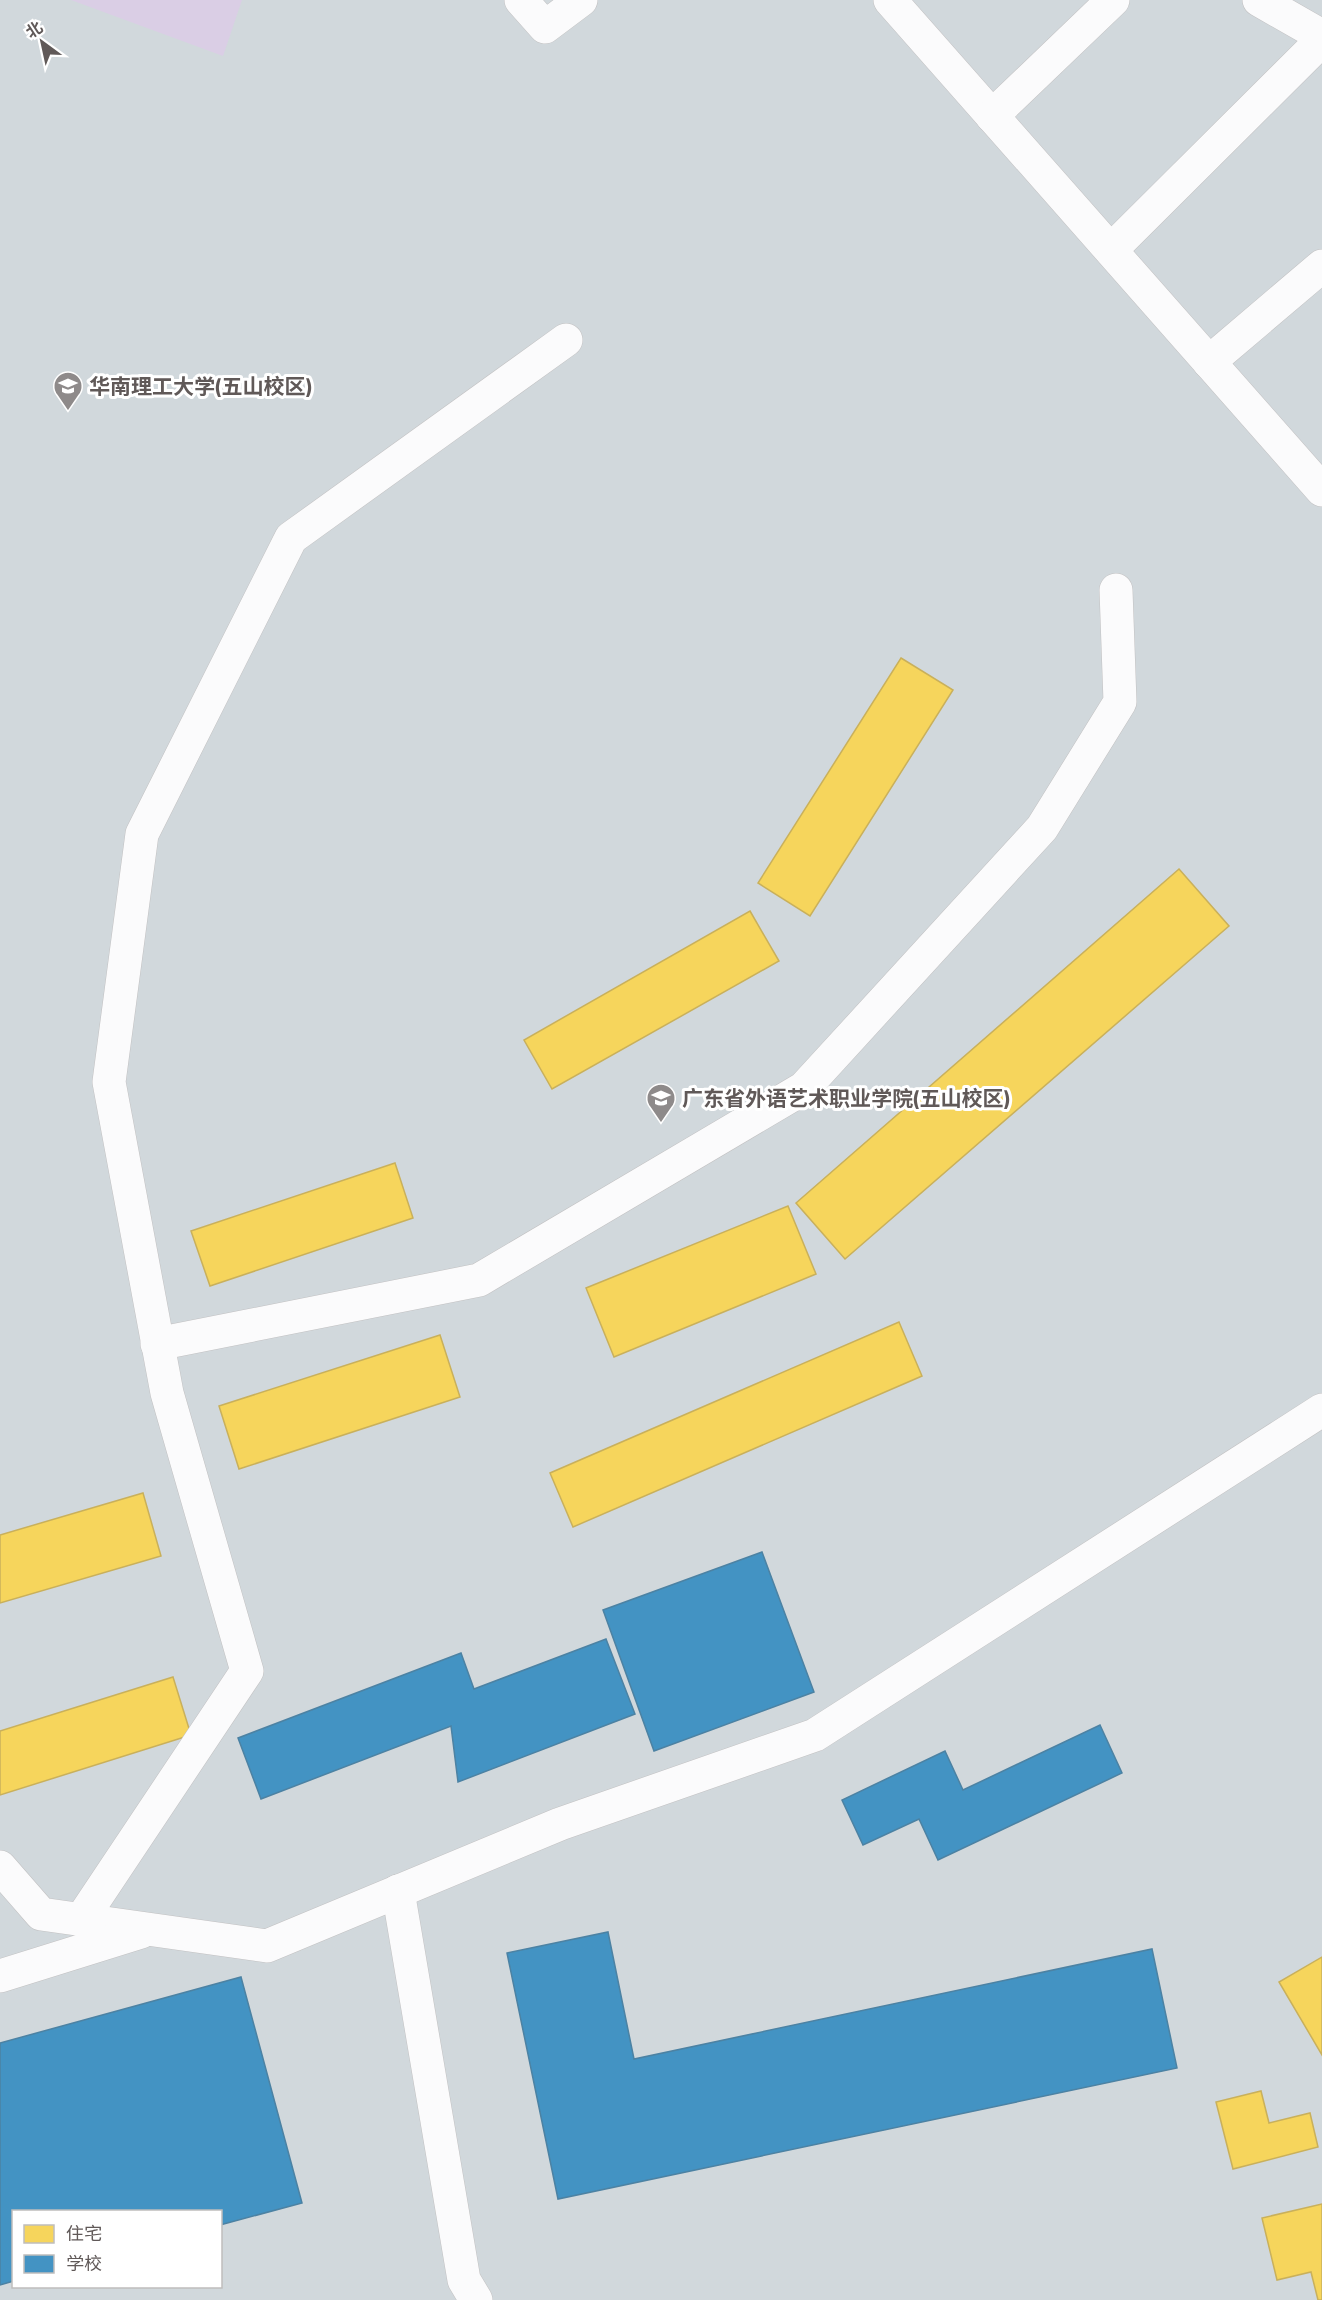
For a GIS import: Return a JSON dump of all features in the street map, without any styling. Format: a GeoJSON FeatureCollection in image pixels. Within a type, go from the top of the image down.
{"type":"FeatureCollection","features":[{"type":"Feature","properties":{"kind":"street"},"geometry":{"type":"LineString","coordinates":[[520,0],[545,27],[580,0]]}},
{"type":"Feature","properties":{"kind":"street"},"geometry":{"type":"LineString","coordinates":[[890,0],[1322,490]]}},
{"type":"Feature","properties":{"kind":"street"},"geometry":{"type":"LineString","coordinates":[[992,116],[1113,0]]}},
{"type":"Feature","properties":{"kind":"street"},"geometry":{"type":"LineString","coordinates":[[1111,250],[1322,38],[1259,0]]}},
{"type":"Feature","properties":{"kind":"street"},"geometry":{"type":"LineString","coordinates":[[1209,362],[1322,266]]}},
{"type":"Feature","properties":{"kind":"street"},"geometry":{"type":"LineString","coordinates":[[81,1920],[247,1671],[167,1393],[109,1082],[142,834],[291,538],[566,340]]}},
{"type":"Feature","properties":{"kind":"street"},"geometry":{"type":"LineString","coordinates":[[158,1344],[479,1280],[804,1088],[1042,828],[1120,702],[1116,590]]}},
{"type":"Feature","properties":{"kind":"street"},"geometry":{"type":"LineString","coordinates":[[0,1867],[41,1914],[267,1946],[560,1824],[815,1735],[1322,1410]]}},
{"type":"Feature","properties":{"kind":"street"},"geometry":{"type":"LineString","coordinates":[[398,1891],[464,2280],[476,2300]]}},
{"type":"Feature","properties":{"kind":"street"},"geometry":{"type":"LineString","coordinates":[[0,1976],[148,1929]]}},
{"type":"Feature","properties":{"kind":"shaded area","name":"广东省外语艺术职业学院(五山校区)"},"geometry":{"type":"Polygon","coordinates":[[[0,0],[1322,0],[1322,2300],[0,2300],[0,0]]]}},
{"type":"Feature","properties":{"kind":"shaded area"},"geometry":{"type":"Polygon","coordinates":[[[71,0],[242,0],[223,56],[71,0]]]}},
{"type":"Feature","properties":{"kind":"building: 住宅"},"geometry":{"type":"Polygon","coordinates":[[[901,658],[953,690],[810,916],[758,883],[901,658]]]}},
{"type":"Feature","properties":{"kind":"building: 住宅"},"geometry":{"type":"Polygon","coordinates":[[[1179,869],[1229,926],[845,1259],[796,1203],[1179,869]]]}},
{"type":"Feature","properties":{"kind":"building: 住宅"},"geometry":{"type":"Polygon","coordinates":[[[750,911],[779,961],[552,1089],[524,1040],[750,911]]]}},
{"type":"Feature","properties":{"kind":"building: 住宅"},"geometry":{"type":"Polygon","coordinates":[[[395,1163],[413,1218],[210,1286],[191,1231],[395,1163]]]}},
{"type":"Feature","properties":{"kind":"building: 住宅"},"geometry":{"type":"Polygon","coordinates":[[[788,1206],[816,1274],[614,1357],[586,1288],[788,1206]]]}},
{"type":"Feature","properties":{"kind":"building: 住宅"},"geometry":{"type":"Polygon","coordinates":[[[899,1322],[922,1376],[573,1527],[550,1473],[899,1322]]]}},
{"type":"Feature","properties":{"kind":"building: 住宅"},"geometry":{"type":"Polygon","coordinates":[[[440,1335],[460,1397],[239,1469],[219,1406],[440,1335]]]}},
{"type":"Feature","properties":{"kind":"building: 住宅"},"geometry":{"type":"Polygon","coordinates":[[[143,1493],[161,1556],[0,1603],[0,1535],[143,1493]]]}},
{"type":"Feature","properties":{"kind":"building: 住宅"},"geometry":{"type":"Polygon","coordinates":[[[173,1677],[191,1735],[0,1795],[0,1731],[173,1677]]]}},
{"type":"Feature","properties":{"kind":"building: 住宅"},"geometry":{"type":"Polygon","coordinates":[[[1322,1957],[1322,2055],[1279,1982],[1322,1957]]]}},
{"type":"Feature","properties":{"kind":"building: 住宅"},"geometry":{"type":"Polygon","coordinates":[[[1261,2091],[1269,2123],[1310,2113],[1318,2147],[1233,2169],[1216,2102],[1261,2091]]]}},
{"type":"Feature","properties":{"kind":"building: 住宅"},"geometry":{"type":"Polygon","coordinates":[[[1322,2204],[1322,2300],[1318,2300],[1311,2272],[1277,2280],[1262,2218],[1322,2204]]]}},
{"type":"Feature","properties":{"kind":"building: 学校"},"geometry":{"type":"Polygon","coordinates":[[[762,1552],[814,1692],[654,1751],[603,1610],[762,1552]]]}},
{"type":"Feature","properties":{"kind":"building: 学校"},"geometry":{"type":"Polygon","coordinates":[[[606,1639],[635,1714],[458,1782],[451,1726],[261,1799],[238,1738],[461,1653],[474,1689],[606,1639]]]}},
{"type":"Feature","properties":{"kind":"building: 学校"},"geometry":{"type":"Polygon","coordinates":[[[1100,1725],[1122,1773],[938,1860],[919,1819],[863,1845],[842,1800],[945,1751],[963,1790],[1100,1725]]]}},
{"type":"Feature","properties":{"kind":"building: 学校"},"geometry":{"type":"Polygon","coordinates":[[[608,1932],[634,2059],[1152,1949],[1177,2068],[558,2199],[507,1953],[608,1932]]]}},
{"type":"Feature","properties":{"kind":"building: 学校"},"geometry":{"type":"Polygon","coordinates":[[[241,1977],[302,2203],[222,2224],[222,2210],[12,2210],[12,2282],[0,2285],[0,2043],[241,1977]]]}},
{"type":"Feature","properties":{"kind":"place","name":"华南理工大学(五山校区)"},"geometry":{"type":"Point","coordinates":[68,412]}},
{"type":"Feature","properties":{"kind":"place","name":"广东省外语艺术职业学院(五山校区)"},"geometry":{"type":"Point","coordinates":[661,1124]}}]}
